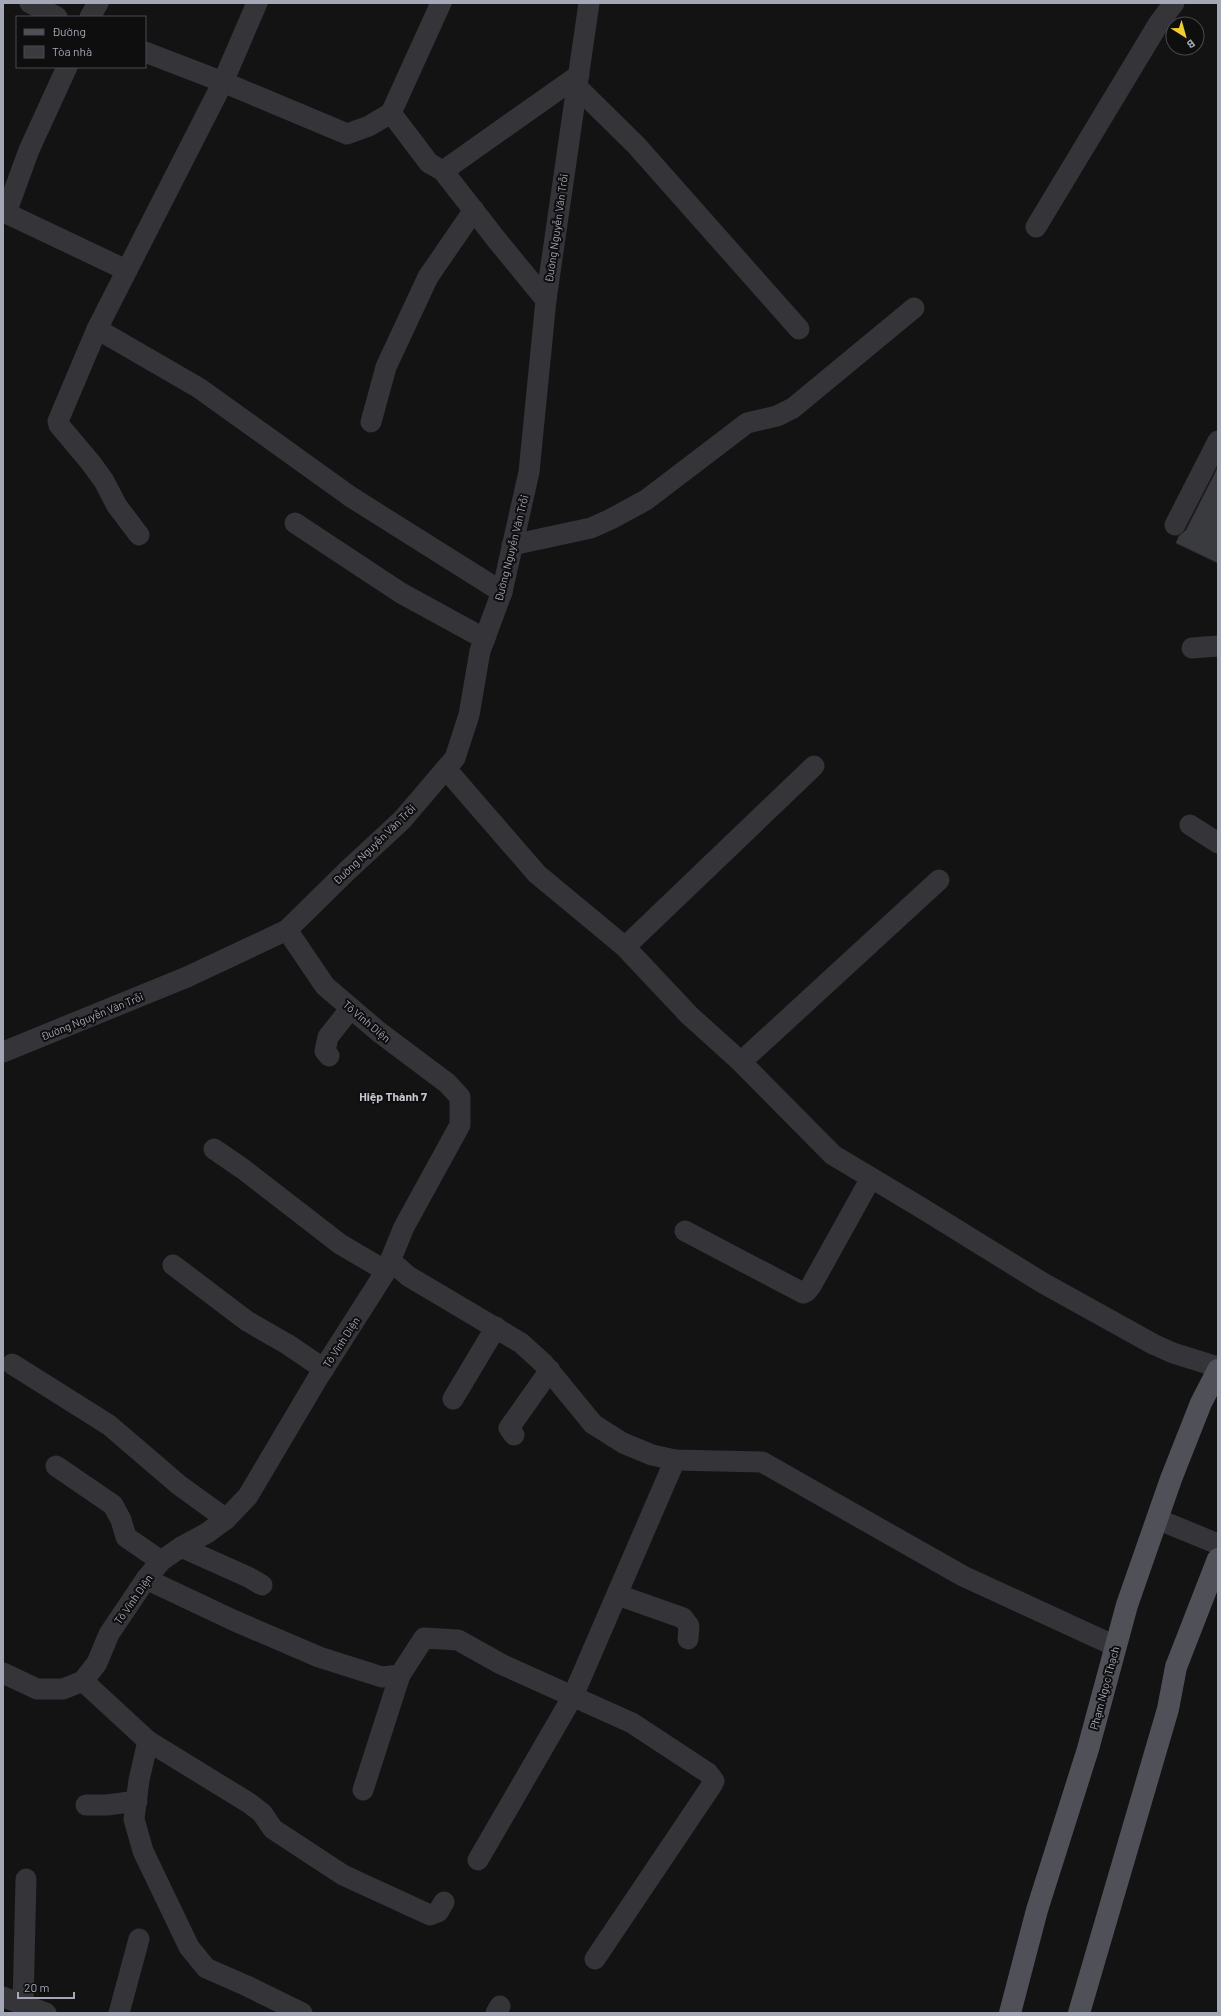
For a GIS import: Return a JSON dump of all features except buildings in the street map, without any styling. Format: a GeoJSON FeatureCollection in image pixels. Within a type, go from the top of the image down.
{"type":"FeatureCollection","features":[{"type":"Feature","properties":{"kind":"main road","name":"Phạm Ngọc Thạch"},"geometry":{"type":"LineString","coordinates":[[1010,2013],[1037,1910],[1088,1749],[1115,1646],[1157,1519],[1202,1403],[1218,1370]]}},
{"type":"Feature","properties":{"kind":"main road"},"geometry":{"type":"LineString","coordinates":[[1079,2013],[1168,1709],[1176,1667],[1218,1559]]}},
{"type":"Feature","properties":{"kind":"street"},"geometry":{"type":"LineString","coordinates":[[30,3],[55,16]]}},
{"type":"Feature","properties":{"kind":"street"},"geometry":{"type":"LineString","coordinates":[[91,16],[98,3]]}},
{"type":"Feature","properties":{"kind":"street"},"geometry":{"type":"LineString","coordinates":[[138,535],[117,506],[95,469],[59,425],[58,421],[97,329],[223,82],[257,3]]}},
{"type":"Feature","properties":{"kind":"street"},"geometry":{"type":"LineString","coordinates":[[146,52],[223,82],[347,134],[369,126],[391,113],[441,3]]}},
{"type":"Feature","properties":{"kind":"street","name":"Đường Nguyễn Văn Trỗi"},"geometry":{"type":"LineString","coordinates":[[3,1052],[187,977],[287,930],[402,820],[455,758],[469,715],[480,651],[502,592],[529,472],[546,300],[589,3]]}},
{"type":"Feature","properties":{"kind":"street"},"geometry":{"type":"LineString","coordinates":[[1036,227],[1158,23],[1174,3]]}},
{"type":"Feature","properties":{"kind":"street"},"geometry":{"type":"LineString","coordinates":[[67,68],[29,150],[4,215],[126,270]]}},
{"type":"Feature","properties":{"kind":"street"},"geometry":{"type":"LineString","coordinates":[[443,171],[578,81],[799,329]]}},
{"type":"Feature","properties":{"kind":"street"},"geometry":{"type":"LineString","coordinates":[[391,113],[429,163],[443,171],[546,300]]}},
{"type":"Feature","properties":{"kind":"street"},"geometry":{"type":"LineString","coordinates":[[371,422],[386,367],[428,277],[474,210]]}},
{"type":"Feature","properties":{"kind":"street"},"geometry":{"type":"LineString","coordinates":[[512,545],[591,528],[646,500],[747,423],[777,416],[793,408],[914,308]]}},
{"type":"Feature","properties":{"kind":"street"},"geometry":{"type":"LineString","coordinates":[[97,329],[199,388],[351,497],[502,592]]}},
{"type":"Feature","properties":{"kind":"street"},"geometry":{"type":"LineString","coordinates":[[1175,525],[1218,440]]}},
{"type":"Feature","properties":{"kind":"street"},"geometry":{"type":"LineString","coordinates":[[295,523],[401,593],[485,639]]}},
{"type":"Feature","properties":{"kind":"street"},"geometry":{"type":"LineString","coordinates":[[1192,648],[1218,646]]}},
{"type":"Feature","properties":{"kind":"street"},"geometry":{"type":"LineString","coordinates":[[625,947],[814,766]]}},
{"type":"Feature","properties":{"kind":"street"},"geometry":{"type":"LineString","coordinates":[[446,769],[537,874],[625,947],[689,1015],[741,1062],[833,1155],[1043,1284],[1153,1344],[1173,1353],[1218,1366]]}},
{"type":"Feature","properties":{"kind":"street"},"geometry":{"type":"LineString","coordinates":[[1190,825],[1218,843]]}},
{"type":"Feature","properties":{"kind":"street"},"geometry":{"type":"LineString","coordinates":[[741,1062],[939,880]]}},
{"type":"Feature","properties":{"kind":"street","name":"Tô Vĩnh Diện"},"geometry":{"type":"LineString","coordinates":[[83,1681],[97,1663],[109,1634],[146,1579],[162,1561],[181,1546],[207,1533],[226,1519],[248,1496],[324,1369],[389,1266],[404,1227],[460,1125],[460,1097],[447,1083],[379,1032],[325,986],[287,930]]}},
{"type":"Feature","properties":{"kind":"street"},"geometry":{"type":"LineString","coordinates":[[329,1056],[325,1051],[328,1037],[351,1008]]}},
{"type":"Feature","properties":{"kind":"street"},"geometry":{"type":"LineString","coordinates":[[214,1150],[243,1169],[340,1244],[389,1266],[456,1306],[496,1327],[521,1343],[550,1370],[593,1424],[623,1443],[652,1455],[675,1460],[762,1462],[963,1576],[1115,1646]]}},
{"type":"Feature","properties":{"kind":"street"},"geometry":{"type":"LineString","coordinates":[[685,1231],[797,1291],[805,1293],[811,1286],[871,1178]]}},
{"type":"Feature","properties":{"kind":"street"},"geometry":{"type":"LineString","coordinates":[[173,1265],[247,1321],[287,1344],[324,1369]]}},
{"type":"Feature","properties":{"kind":"street"},"geometry":{"type":"LineString","coordinates":[[453,1399],[496,1327]]}},
{"type":"Feature","properties":{"kind":"street"},"geometry":{"type":"LineString","coordinates":[[12,1364],[109,1425],[179,1485],[226,1519]]}},
{"type":"Feature","properties":{"kind":"street"},"geometry":{"type":"LineString","coordinates":[[514,1435],[509,1428],[550,1370]]}},
{"type":"Feature","properties":{"kind":"street"},"geometry":{"type":"LineString","coordinates":[[478,1860],[573,1696],[618,1595],[675,1460]]}},
{"type":"Feature","properties":{"kind":"street"},"geometry":{"type":"LineString","coordinates":[[56,1466],[113,1505],[121,1520],[126,1537],[162,1561]]}},
{"type":"Feature","properties":{"kind":"street"},"geometry":{"type":"LineString","coordinates":[[1157,1519],[1218,1544]]}},
{"type":"Feature","properties":{"kind":"street"},"geometry":{"type":"LineString","coordinates":[[181,1546],[262,1585]]}},
{"type":"Feature","properties":{"kind":"street"},"geometry":{"type":"LineString","coordinates":[[146,1579],[235,1621],[319,1657],[382,1677],[400,1675]]}},
{"type":"Feature","properties":{"kind":"street"},"geometry":{"type":"LineString","coordinates":[[618,1595],[683,1618],[689,1626],[688,1639]]}},
{"type":"Feature","properties":{"kind":"street"},"geometry":{"type":"LineString","coordinates":[[363,1790],[400,1675],[424,1638],[458,1640],[501,1664],[632,1723],[708,1773],[714,1781],[595,1959]]}},
{"type":"Feature","properties":{"kind":"street"},"geometry":{"type":"LineString","coordinates":[[3,1673],[38,1689],[63,1688],[83,1681],[148,1741],[249,1803],[262,1813],[273,1829],[343,1875],[430,1915],[438,1912],[444,1902]]}},
{"type":"Feature","properties":{"kind":"street"},"geometry":{"type":"LineString","coordinates":[[148,1741],[136,1801],[134,1819],[143,1851],[189,1947],[206,1968],[302,2013]]}},
{"type":"Feature","properties":{"kind":"street"},"geometry":{"type":"LineString","coordinates":[[86,1805],[107,1805],[136,1801]]}},
{"type":"Feature","properties":{"kind":"street"},"geometry":{"type":"LineString","coordinates":[[23,2005],[26,1879]]}},
{"type":"Feature","properties":{"kind":"street"},"geometry":{"type":"LineString","coordinates":[[120,2013],[139,1939]]}},
{"type":"Feature","properties":{"kind":"street"},"geometry":{"type":"LineString","coordinates":[[3,1998],[46,2013]]}},
{"type":"Feature","properties":{"kind":"district","name":"Hiệp Thành 7"},"geometry":{"type":"Point","coordinates":[393,1096]}}]}
